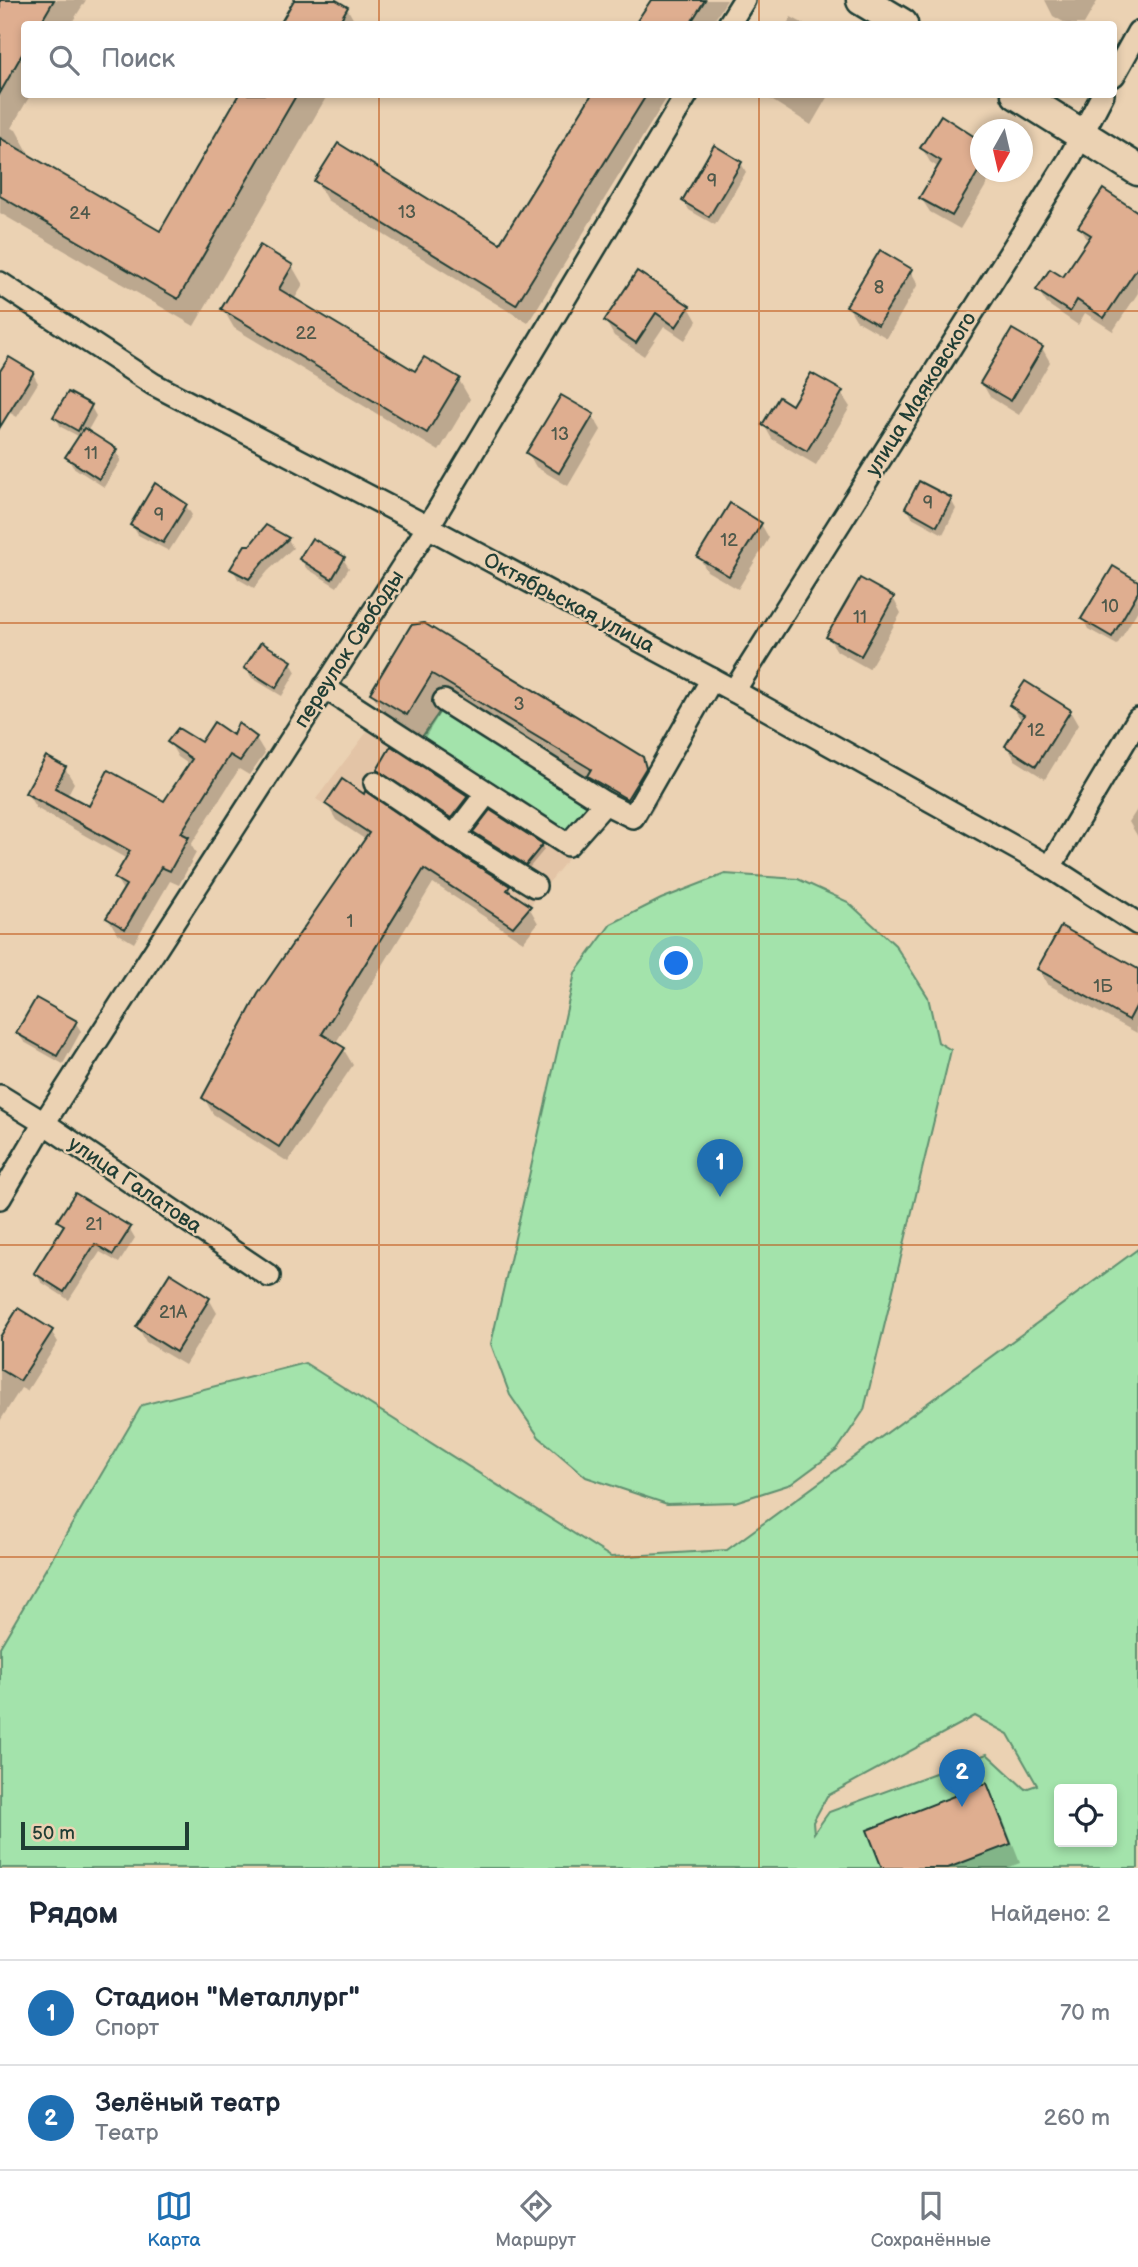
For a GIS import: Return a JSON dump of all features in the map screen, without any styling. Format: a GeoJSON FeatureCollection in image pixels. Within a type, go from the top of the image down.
{"type":"FeatureCollection","features":[{"type":"Feature","properties":{"kind":"main road"},"geometry":{"type":"LineString","coordinates":[[862,0],[897,21]]}},
{"type":"Feature","properties":{"kind":"main road"},"geometry":{"type":"LineString","coordinates":[[1024,98],[1138,170]]}},
{"type":"Feature","properties":{"kind":"street"},"geometry":{"type":"LineString","coordinates":[[731,21],[744,0]]}},
{"type":"Feature","properties":{"kind":"street"},"geometry":{"type":"LineString","coordinates":[[1117,70],[1138,32]]}},
{"type":"Feature","properties":{"kind":"street","name":"переулок Свободы"},"geometry":{"type":"LineString","coordinates":[[0,1198],[44,1123],[428,527],[685,98]]}},
{"type":"Feature","properties":{"kind":"street","name":"улица Маяковского"},"geometry":{"type":"LineString","coordinates":[[734,691],[1068,161],[1101,98]]}},
{"type":"Feature","properties":{"kind":"street","name":"Октябрьская улица"},"geometry":{"type":"LineString","coordinates":[[0,284],[153,384],[734,691],[1050,867],[1138,923]]}},
{"type":"Feature","properties":{"kind":"street"},"geometry":{"type":"LineString","coordinates":[[444,701],[605,803],[633,817],[712,679]]}},
{"type":"Feature","properties":{"kind":"street"},"geometry":{"type":"LineString","coordinates":[[324,687],[568,845],[605,803]]}},
{"type":"Feature","properties":{"kind":"street"},"geometry":{"type":"LineString","coordinates":[[1050,867],[1138,719]]}},
{"type":"Feature","properties":{"kind":"street"},"geometry":{"type":"LineString","coordinates":[[375,783],[535,886]]}},
{"type":"Feature","properties":{"kind":"street"},"geometry":{"type":"LineString","coordinates":[[454,836],[487,793]]}},
{"type":"Feature","properties":{"kind":"street","name":"улица Галатова"},"geometry":{"type":"LineString","coordinates":[[0,1096],[269,1276]]}},
{"type":"Feature","properties":{"kind":"shaded area"},"geometry":{"type":"Polygon","coordinates":[[[370,728],[572,854],[513,927],[316,799],[370,728]]]}},
{"type":"Feature","properties":{"kind":"green space"},"geometry":{"type":"Polygon","coordinates":[[[442,708],[594,807],[568,838],[422,737],[442,708]]]}},
{"type":"Feature","properties":{"kind":"green space"},"geometry":{"type":"Polygon","coordinates":[[[725,874],[798,879],[848,902],[895,945],[928,997],[938,1042],[951,1050],[864,1410],[837,1450],[791,1484],[735,1502],[667,1504],[586,1477],[539,1437],[510,1395],[491,1344],[575,973],[611,924],[661,899],[725,874]]]}},
{"type":"Feature","properties":{"kind":"green space"},"geometry":{"type":"Polygon","coordinates":[[[1138,1249],[1138,1868],[0,1868],[0,1647],[142,1405],[305,1363],[611,1557],[727,1550],[1138,1249]],[[975,1716],[827,1796],[813,1822],[814,1833],[829,1812],[987,1754],[1025,1789],[1037,1785],[1008,1734],[975,1716]]]}},
{"type":"Feature","properties":{"kind":"building"},"geometry":{"type":"Polygon","coordinates":[[[0,0],[54,0],[42,21],[21,21],[21,56],[0,93],[0,0]]]}},
{"type":"Feature","properties":{"kind":"building"},"geometry":{"type":"Polygon","coordinates":[[[294,0],[336,0],[348,7],[340,21],[282,21],[294,0]]]}},
{"type":"Feature","properties":{"kind":"building"},"geometry":{"type":"Polygon","coordinates":[[[651,0],[705,0],[692,21],[637,21],[651,0]]]}},
{"type":"Feature","properties":{"kind":"building"},"geometry":{"type":"Polygon","coordinates":[[[237,98],[295,98],[178,299],[0,196],[0,138],[160,231],[237,98]]]}},
{"type":"Feature","properties":{"kind":"building"},"geometry":{"type":"Polygon","coordinates":[[[590,98],[645,98],[516,305],[314,181],[338,143],[500,243],[590,98]]]}},
{"type":"Feature","properties":{"kind":"building"},"geometry":{"type":"Polygon","coordinates":[[[941,115],[970,134],[970,182],[972,182],[952,216],[919,198],[941,161],[920,148],[941,115]]]}},
{"type":"Feature","properties":{"kind":"building"},"geometry":{"type":"Polygon","coordinates":[[[714,145],[742,162],[709,217],[682,201],[714,145]]]}},
{"type":"Feature","properties":{"kind":"building"},"geometry":{"type":"Polygon","coordinates":[[[1103,189],[1138,212],[1138,267],[1104,318],[1077,300],[1070,312],[1036,290],[1050,269],[1063,277],[1091,235],[1078,227],[1103,189]]]}},
{"type":"Feature","properties":{"kind":"building"},"geometry":{"type":"Polygon","coordinates":[[[260,245],[293,265],[279,289],[415,371],[424,357],[460,378],[427,433],[221,309],[260,245]]]}},
{"type":"Feature","properties":{"kind":"building"},"geometry":{"type":"Polygon","coordinates":[[[880,250],[912,269],[878,325],[846,306],[880,250]]]}},
{"type":"Feature","properties":{"kind":"building"},"geometry":{"type":"Polygon","coordinates":[[[637,271],[690,306],[676,327],[656,313],[636,343],[604,321],[637,271]]]}},
{"type":"Feature","properties":{"kind":"building"},"geometry":{"type":"Polygon","coordinates":[[[1012,329],[1043,347],[1011,401],[980,383],[1012,329]]]}},
{"type":"Feature","properties":{"kind":"building"},"geometry":{"type":"Polygon","coordinates":[[[9,357],[34,372],[0,427],[0,371],[9,357]]]}},
{"type":"Feature","properties":{"kind":"building"},"geometry":{"type":"Polygon","coordinates":[[[811,373],[843,391],[807,451],[762,425],[779,397],[792,405],[811,373]]]}},
{"type":"Feature","properties":{"kind":"building"},"geometry":{"type":"Polygon","coordinates":[[[68,392],[92,405],[78,431],[53,417],[68,392]]]}},
{"type":"Feature","properties":{"kind":"building"},"geometry":{"type":"Polygon","coordinates":[[[561,395],[594,414],[559,473],[526,453],[561,395]]]}},
{"type":"Feature","properties":{"kind":"building"},"geometry":{"type":"Polygon","coordinates":[[[84,428],[117,449],[99,479],[65,457],[84,428]]]}},
{"type":"Feature","properties":{"kind":"building"},"geometry":{"type":"Polygon","coordinates":[[[919,481],[952,498],[937,526],[905,508],[919,481]]]}},
{"type":"Feature","properties":{"kind":"building"},"geometry":{"type":"Polygon","coordinates":[[[155,483],[187,504],[163,543],[130,525],[155,483]]]}},
{"type":"Feature","properties":{"kind":"building"},"geometry":{"type":"Polygon","coordinates":[[[730,503],[762,523],[729,576],[697,557],[730,503]]]}},
{"type":"Feature","properties":{"kind":"building"},"geometry":{"type":"Polygon","coordinates":[[[266,525],[289,538],[249,579],[230,569],[245,545],[250,545],[266,525]]]}},
{"type":"Feature","properties":{"kind":"building"},"geometry":{"type":"Polygon","coordinates":[[[312,538],[345,557],[332,579],[299,559],[312,538]]]}},
{"type":"Feature","properties":{"kind":"building"},"geometry":{"type":"Polygon","coordinates":[[[1113,566],[1138,581],[1138,592],[1112,637],[1081,619],[1113,566]]]}},
{"type":"Feature","properties":{"kind":"building"},"geometry":{"type":"Polygon","coordinates":[[[860,578],[894,597],[861,656],[826,637],[860,578]]]}},
{"type":"Feature","properties":{"kind":"building"},"geometry":{"type":"Polygon","coordinates":[[[424,623],[643,757],[646,768],[627,799],[587,776],[591,769],[432,674],[407,715],[370,693],[411,625],[424,623]]]}},
{"type":"Feature","properties":{"kind":"building"},"geometry":{"type":"Polygon","coordinates":[[[261,642],[292,661],[276,688],[244,668],[261,642]]]}},
{"type":"Feature","properties":{"kind":"building"},"geometry":{"type":"Polygon","coordinates":[[[1025,681],[1071,710],[1036,766],[1005,746],[1024,715],[1009,705],[1025,681]]]}},
{"type":"Feature","properties":{"kind":"building"},"geometry":{"type":"Polygon","coordinates":[[[214,722],[233,735],[238,723],[257,737],[240,761],[230,755],[181,833],[189,837],[170,871],[161,867],[125,929],[106,918],[126,885],[114,878],[130,851],[25,793],[46,756],[66,767],[55,788],[89,806],[108,770],[164,801],[192,759],[167,742],[178,728],[201,742],[214,722]]]}},
{"type":"Feature","properties":{"kind":"building"},"geometry":{"type":"Polygon","coordinates":[[[391,746],[468,796],[451,818],[377,770],[391,746]]]}},
{"type":"Feature","properties":{"kind":"building"},"geometry":{"type":"Polygon","coordinates":[[[342,779],[364,794],[365,791],[510,886],[507,890],[531,906],[513,927],[424,869],[322,1034],[345,1048],[279,1147],[202,1098],[258,994],[369,833],[325,804],[342,779]]]}},
{"type":"Feature","properties":{"kind":"building"},"geometry":{"type":"Polygon","coordinates":[[[490,810],[543,844],[526,865],[473,832],[490,810]]]}},
{"type":"Feature","properties":{"kind":"building"},"geometry":{"type":"Polygon","coordinates":[[[1061,926],[1138,969],[1138,1003],[1129,1020],[1037,969],[1061,926]]]}},
{"type":"Feature","properties":{"kind":"building"},"geometry":{"type":"Polygon","coordinates":[[[36,998],[77,1021],[57,1056],[16,1033],[36,998]]]}},
{"type":"Feature","properties":{"kind":"building"},"geometry":{"type":"Polygon","coordinates":[[[75,1193],[131,1227],[113,1255],[95,1244],[64,1292],[34,1273],[64,1225],[57,1221],[75,1193]]]}},
{"type":"Feature","properties":{"kind":"building"},"geometry":{"type":"Polygon","coordinates":[[[170,1273],[210,1298],[176,1352],[136,1327],[170,1273]]]}},
{"type":"Feature","properties":{"kind":"building"},"geometry":{"type":"Polygon","coordinates":[[[18,1308],[53,1330],[20,1381],[0,1369],[0,1337],[18,1308]]]}},
{"type":"Feature","properties":{"kind":"building"},"geometry":{"type":"Polygon","coordinates":[[[987,1783],[1011,1844],[948,1868],[882,1868],[867,1830],[987,1783]]]}},
{"type":"Feature","properties":{"kind":"place","name":"Стадион \"Металлург\""},"geometry":{"type":"Point","coordinates":[720,1197]}},
{"type":"Feature","properties":{"kind":"place","name":"Зелёный театр"},"geometry":{"type":"Point","coordinates":[962,1807]}}]}
